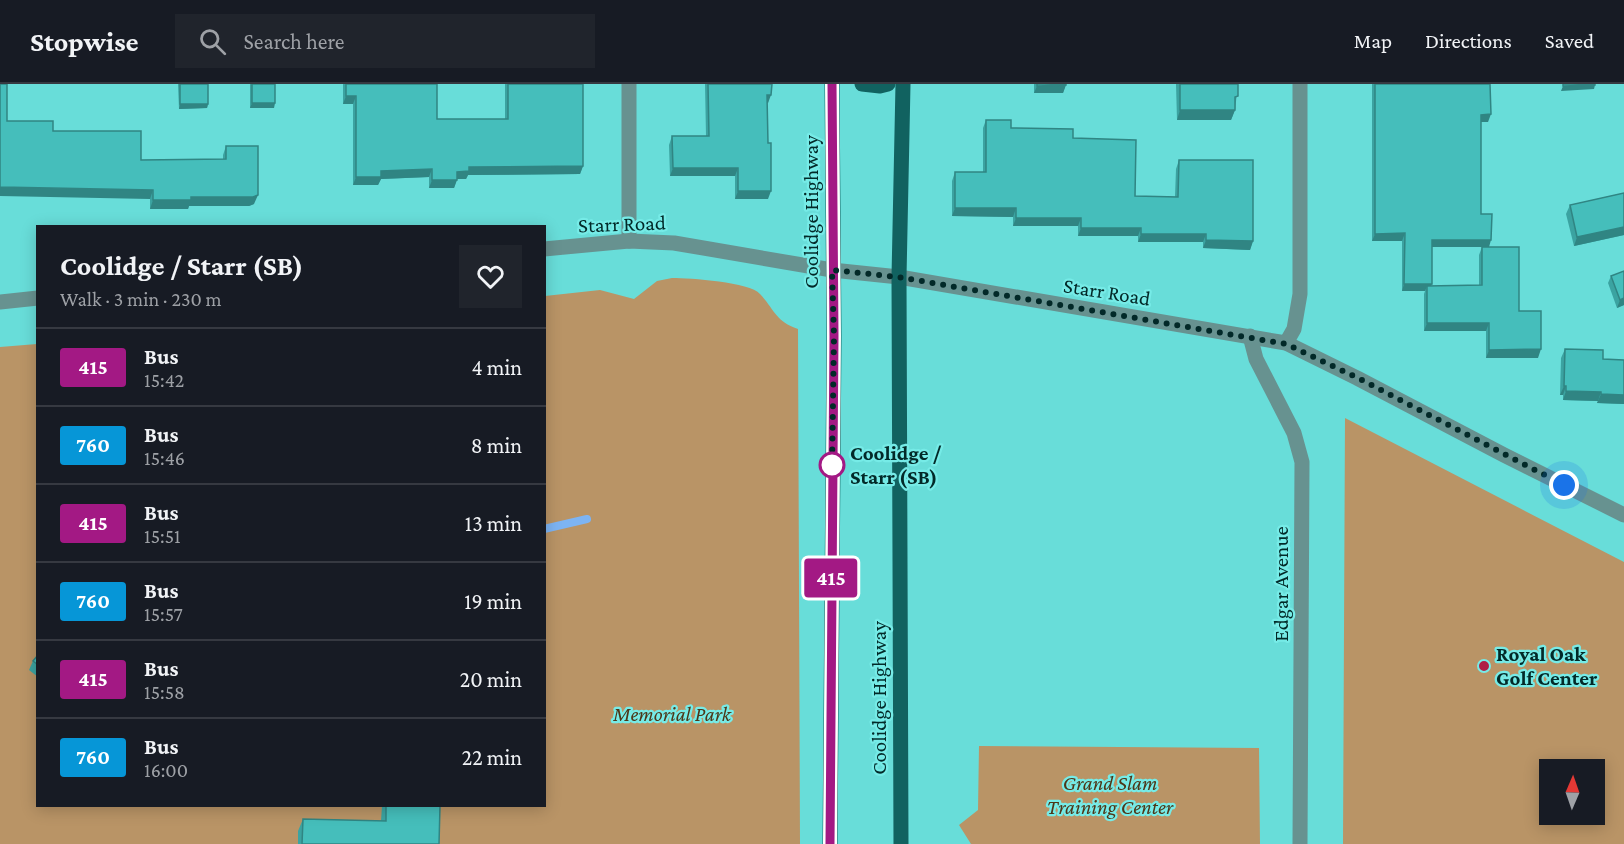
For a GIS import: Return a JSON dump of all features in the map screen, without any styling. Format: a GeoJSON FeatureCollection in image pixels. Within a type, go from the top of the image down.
{"type":"FeatureCollection","features":[{"type":"Feature","properties":{"kind":"main road","name":"Coolidge Highway"},"geometry":{"type":"LineString","coordinates":[[830,844],[834,336],[832,84]]}},
{"type":"Feature","properties":{"kind":"main road"},"geometry":{"type":"LineString","coordinates":[[862,84],[880,86],[888,84]]}},
{"type":"Feature","properties":{"kind":"main road","name":"Coolidge Highway"},"geometry":{"type":"LineString","coordinates":[[901,844],[898,277],[903,84]]}},
{"type":"Feature","properties":{"kind":"street"},"geometry":{"type":"LineString","coordinates":[[629,84],[629,241]]}},
{"type":"Feature","properties":{"kind":"street"},"geometry":{"type":"LineString","coordinates":[[1286,344],[1294,328],[1300,294],[1300,84]]}},
{"type":"Feature","properties":{"kind":"street","name":"Starr Road"},"geometry":{"type":"LineString","coordinates":[[546,249],[629,241],[674,243],[832,270],[898,277],[1286,344],[1358,378],[1624,515]]}},
{"type":"Feature","properties":{"kind":"street"},"geometry":{"type":"LineString","coordinates":[[0,302],[36,298]]}},
{"type":"Feature","properties":{"kind":"street","name":"Edgar Avenue"},"geometry":{"type":"LineString","coordinates":[[1250,336],[1256,359],[1294,433],[1302,462],[1300,844]]}},
{"type":"Feature","properties":{"kind":"green space","name":"Memorial Park"},"geometry":{"type":"Polygon","coordinates":[[[672,278],[692,279],[745,286],[760,294],[780,319],[798,329],[800,844],[0,844],[0,347],[36,344],[36,807],[546,807],[546,296],[600,290],[634,299],[657,281],[672,278]]]}},
{"type":"Feature","properties":{"kind":"green space","name":"Royal Oak Golf Center"},"geometry":{"type":"Polygon","coordinates":[[[1345,418],[1624,562],[1624,844],[1343,844],[1345,418]]]}},
{"type":"Feature","properties":{"kind":"green space","name":"Grand Slam Training Center"},"geometry":{"type":"Polygon","coordinates":[[[979,746],[1259,748],[1260,844],[971,844],[959,825],[978,810],[979,746]]]}},
{"type":"Feature","properties":{"kind":"building"},"geometry":{"type":"Polygon","coordinates":[[[0,84],[7,84],[7,121],[53,121],[53,131],[141,131],[141,160],[226,159],[226,146],[258,146],[258,195],[253,197],[191,197],[191,200],[153,200],[153,190],[0,187],[0,84]]]}},
{"type":"Feature","properties":{"kind":"building"},"geometry":{"type":"Polygon","coordinates":[[[180,84],[208,84],[208,104],[180,104],[180,84]]]}},
{"type":"Feature","properties":{"kind":"building"},"geometry":{"type":"Polygon","coordinates":[[[252,84],[275,84],[275,103],[252,103],[252,84]]]}},
{"type":"Feature","properties":{"kind":"building"},"geometry":{"type":"Polygon","coordinates":[[[346,84],[437,84],[437,119],[508,119],[508,84],[583,84],[583,166],[469,167],[469,171],[457,172],[457,180],[432,180],[432,169],[381,171],[381,177],[356,177],[356,96],[346,96],[346,84]]]}},
{"type":"Feature","properties":{"kind":"building"},"geometry":{"type":"Polygon","coordinates":[[[708,84],[772,84],[771,95],[767,95],[768,143],[771,143],[771,191],[738,191],[738,168],[673,168],[672,136],[709,136],[708,84]]]}},
{"type":"Feature","properties":{"kind":"building"},"geometry":{"type":"Polygon","coordinates":[[[1037,84],[1066,84],[1066,85],[1037,86],[1037,84]]]}},
{"type":"Feature","properties":{"kind":"building"},"geometry":{"type":"Polygon","coordinates":[[[1180,84],[1238,84],[1235,110],[1180,110],[1180,84]]]}},
{"type":"Feature","properties":{"kind":"building"},"geometry":{"type":"Polygon","coordinates":[[[1375,84],[1490,84],[1491,114],[1481,115],[1481,214],[1492,214],[1491,240],[1432,240],[1432,284],[1404,284],[1405,233],[1375,234],[1375,84]]]}},
{"type":"Feature","properties":{"kind":"building"},"geometry":{"type":"Polygon","coordinates":[[[1563,84],[1595,84],[1595,85],[1563,86],[1563,84]]]}},
{"type":"Feature","properties":{"kind":"building"},"geometry":{"type":"Polygon","coordinates":[[[986,120],[1011,120],[1011,128],[1073,129],[1073,138],[1136,140],[1135,196],[1178,197],[1179,160],[1253,160],[1253,241],[1206,240],[1206,234],[1141,234],[1141,228],[1081,228],[1081,218],[1016,218],[1016,208],[955,208],[955,172],[986,172],[986,120]]]}},
{"type":"Feature","properties":{"kind":"building"},"geometry":{"type":"Polygon","coordinates":[[[1624,193],[1624,227],[1577,237],[1570,205],[1624,193]]]}},
{"type":"Feature","properties":{"kind":"building"},"geometry":{"type":"Polygon","coordinates":[[[1482,247],[1519,247],[1519,311],[1541,311],[1541,349],[1489,350],[1489,323],[1427,323],[1427,286],[1482,285],[1482,247]]]}},
{"type":"Feature","properties":{"kind":"building"},"geometry":{"type":"Polygon","coordinates":[[[1624,271],[1624,298],[1620,300],[1611,276],[1624,271]]]}},
{"type":"Feature","properties":{"kind":"building"},"geometry":{"type":"Polygon","coordinates":[[[1565,349],[1603,350],[1603,359],[1624,360],[1624,395],[1566,391],[1566,386],[1564,386],[1565,349]]]}},
{"type":"Feature","properties":{"kind":"building"},"geometry":{"type":"Polygon","coordinates":[[[386,807],[440,807],[439,844],[302,844],[303,819],[386,821],[386,807]]]}},
{"type":"Feature","properties":{"kind":"waterway"},"geometry":{"type":"LineString","coordinates":[[546,529],[587,519]]}},
{"type":"Feature","properties":{"kind":"bus line","name":"415"},"geometry":{"type":"LineString","coordinates":[[830,844],[834,336],[832,84]]}},
{"type":"Feature","properties":{"kind":"place","name":"Coolidge / Starr (SB)"},"geometry":{"type":"Point","coordinates":[832,465]}},
{"type":"Feature","properties":{"kind":"place","name":"Royal Oak Golf Center"},"geometry":{"type":"Point","coordinates":[1484,666]}},
{"type":"Feature","properties":{"kind":"route"},"geometry":{"type":"LineString","coordinates":[[832,465],[832,468],[834,336],[832,270],[898,277],[1286,344],[1358,378],[1564,485]]}}]}
